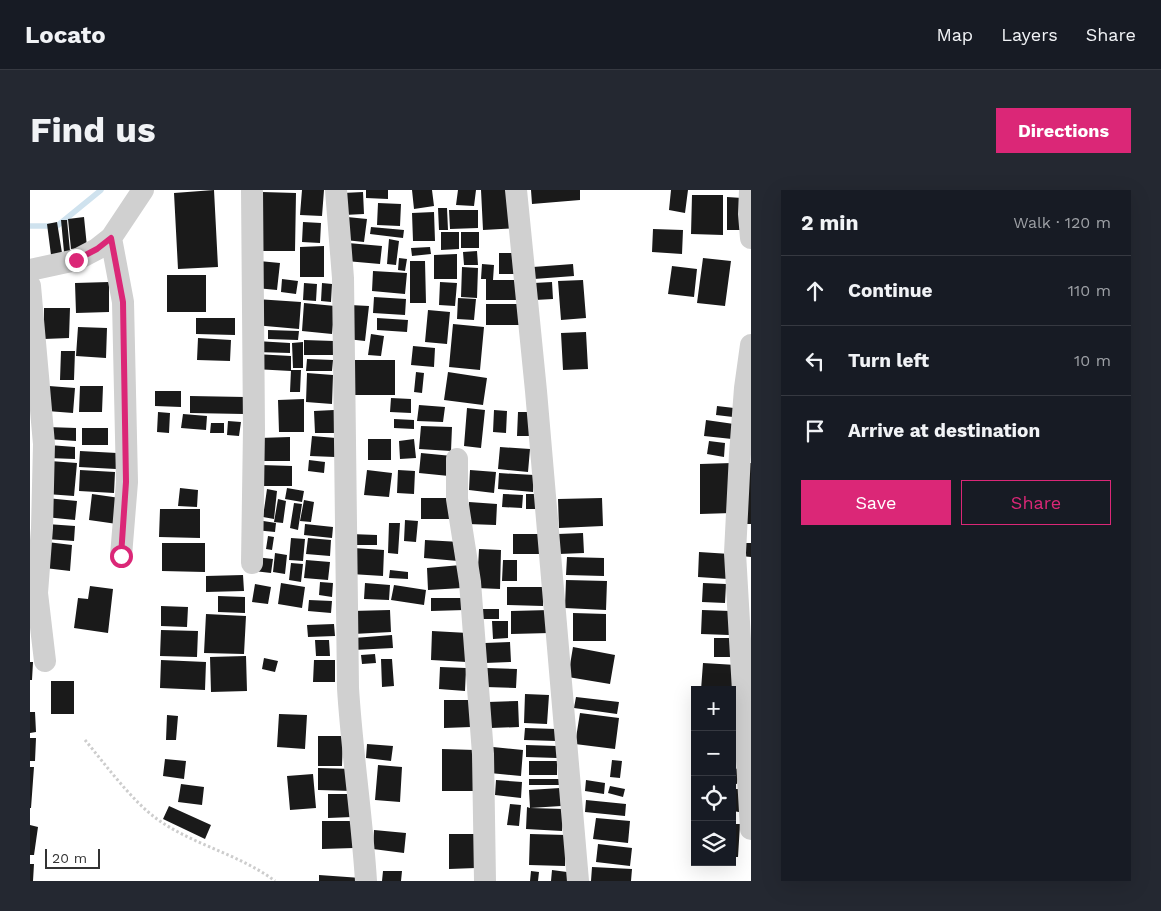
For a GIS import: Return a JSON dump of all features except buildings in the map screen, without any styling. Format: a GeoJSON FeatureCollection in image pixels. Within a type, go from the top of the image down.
{"type":"FeatureCollection","features":[{"type":"Feature","properties":{"kind":"street"},"geometry":{"type":"LineString","coordinates":[[30,270],[76,260],[97,249],[111,238],[143,190]]}},
{"type":"Feature","properties":{"kind":"street"},"geometry":{"type":"LineString","coordinates":[[252,190],[254,429],[252,563]]}},
{"type":"Feature","properties":{"kind":"street"},"geometry":{"type":"LineString","coordinates":[[336,190],[343,278],[348,688],[351,738],[364,842],[366,881]]}},
{"type":"Feature","properties":{"kind":"street"},"geometry":{"type":"LineString","coordinates":[[516,190],[536,390],[578,881]]}},
{"type":"Feature","properties":{"kind":"street"},"geometry":{"type":"LineString","coordinates":[[750,190],[751,238]]}},
{"type":"Feature","properties":{"kind":"street"},"geometry":{"type":"LineString","coordinates":[[111,238],[123,311],[126,482],[121,556]]}},
{"type":"Feature","properties":{"kind":"street"},"geometry":{"type":"LineString","coordinates":[[30,286],[44,444],[42,528],[36,593],[45,661]]}},
{"type":"Feature","properties":{"kind":"street"},"geometry":{"type":"LineString","coordinates":[[751,346],[745,388],[735,552],[751,829]]}},
{"type":"Feature","properties":{"kind":"street"},"geometry":{"type":"LineString","coordinates":[[457,459],[457,499],[470,582],[483,754],[485,881]]}},
{"type":"Feature","properties":{"kind":"path"},"geometry":{"type":"LineString","coordinates":[[85,740],[137,800],[156,818],[184,834],[258,868],[275,881]]}},
{"type":"Feature","properties":{"kind":"waterway"},"geometry":{"type":"LineString","coordinates":[[30,226],[57,226],[101,190]]}},
{"type":"Feature","properties":{"kind":"route"},"geometry":{"type":"LineString","coordinates":[[76,260],[97,249],[111,238],[123,302],[126,392],[126,482],[121,556]]}}]}
